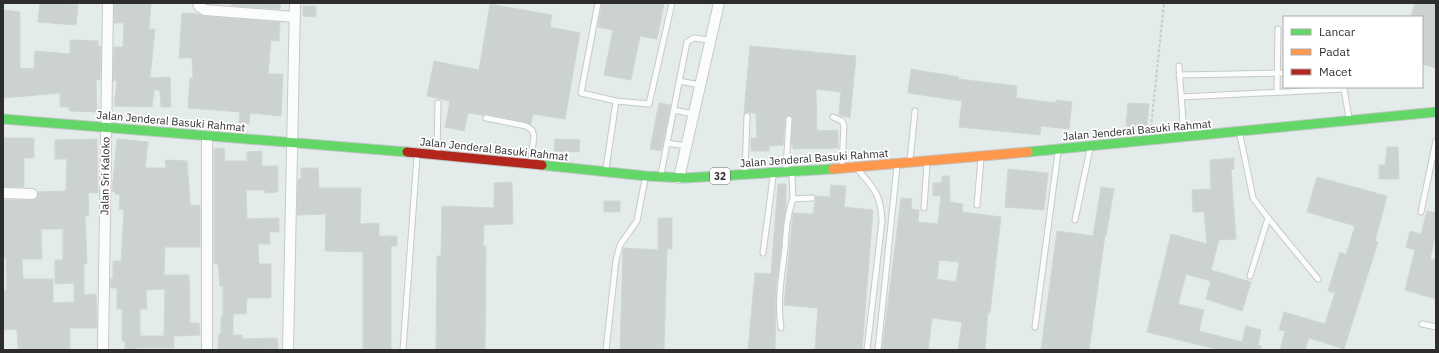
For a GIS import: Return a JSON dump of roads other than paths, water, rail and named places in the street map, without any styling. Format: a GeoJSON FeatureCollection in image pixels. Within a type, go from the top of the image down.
{"type":"FeatureCollection","features":[{"type":"Feature","properties":{"kind":"highway","name":"Jalan Jenderal Basuki Rahmat"},"geometry":{"type":"LineString","coordinates":[[3,119],[292,144],[418,153],[679,178],[789,173],[1185,138],[1436,112]]}},
{"type":"Feature","properties":{"kind":"street","name":"Jalan Sri Kaloko"},"geometry":{"type":"LineString","coordinates":[[103,350],[108,3]]}},
{"type":"Feature","properties":{"kind":"street"},"geometry":{"type":"LineString","coordinates":[[198,3],[198,6],[205,10],[294,17]]}},
{"type":"Feature","properties":{"kind":"street"},"geometry":{"type":"LineString","coordinates":[[288,350],[295,3]]}},
{"type":"Feature","properties":{"kind":"street"},"geometry":{"type":"LineString","coordinates":[[679,178],[719,3]]}},
{"type":"Feature","properties":{"kind":"street"},"geometry":{"type":"LineString","coordinates":[[207,136],[207,350]]}},
{"type":"Feature","properties":{"kind":"street"},"geometry":{"type":"LineString","coordinates":[[3,194],[32,194]]}},
{"type":"Feature","properties":{"kind":"lane"},"geometry":{"type":"LineString","coordinates":[[598,3],[581,93],[616,101],[649,104],[672,3]]}},
{"type":"Feature","properties":{"kind":"lane"},"geometry":{"type":"LineString","coordinates":[[1277,92],[1276,73],[1278,29]]}},
{"type":"Feature","properties":{"kind":"lane"},"geometry":{"type":"LineString","coordinates":[[660,176],[687,42],[694,38],[710,40]]}},
{"type":"Feature","properties":{"kind":"lane"},"geometry":{"type":"LineString","coordinates":[[1179,66],[1185,138]]}},
{"type":"Feature","properties":{"kind":"lane"},"geometry":{"type":"LineString","coordinates":[[1179,75],[1283,73]]}},
{"type":"Feature","properties":{"kind":"lane"},"geometry":{"type":"LineString","coordinates":[[679,81],[700,85]]}},
{"type":"Feature","properties":{"kind":"lane"},"geometry":{"type":"LineString","coordinates":[[1181,97],[1344,88],[1349,121]]}},
{"type":"Feature","properties":{"kind":"lane"},"geometry":{"type":"LineString","coordinates":[[606,172],[616,101]]}},
{"type":"Feature","properties":{"kind":"lane"},"geometry":{"type":"LineString","coordinates":[[438,103],[438,155]]}},
{"type":"Feature","properties":{"kind":"lane"},"geometry":{"type":"LineString","coordinates":[[674,110],[693,114]]}},
{"type":"Feature","properties":{"kind":"lane"},"geometry":{"type":"LineString","coordinates":[[909,162],[915,111]]}},
{"type":"Feature","properties":{"kind":"lane"},"geometry":{"type":"LineString","coordinates":[[744,176],[747,116]]}},
{"type":"Feature","properties":{"kind":"lane"},"geometry":{"type":"LineString","coordinates":[[833,116],[842,121],[844,126],[842,168]]}},
{"type":"Feature","properties":{"kind":"lane"},"geometry":{"type":"LineString","coordinates":[[486,118],[526,126],[532,130],[534,136],[531,164]]}},
{"type":"Feature","properties":{"kind":"lane"},"geometry":{"type":"LineString","coordinates":[[781,328],[779,312],[783,264],[789,210],[793,199],[789,173],[789,119]]}},
{"type":"Feature","properties":{"kind":"lane"},"geometry":{"type":"LineString","coordinates":[[1239,132],[1253,198],[1318,279]]}},
{"type":"Feature","properties":{"kind":"lane"},"geometry":{"type":"LineString","coordinates":[[1421,212],[1436,141]]}},
{"type":"Feature","properties":{"kind":"lane"},"geometry":{"type":"LineString","coordinates":[[667,143],[686,146]]}},
{"type":"Feature","properties":{"kind":"lane"},"geometry":{"type":"LineString","coordinates":[[1075,220],[1090,146]]}},
{"type":"Feature","properties":{"kind":"lane"},"geometry":{"type":"LineString","coordinates":[[1035,328],[1059,149]]}},
{"type":"Feature","properties":{"kind":"lane"},"geometry":{"type":"LineString","coordinates":[[403,350],[418,153]]}},
{"type":"Feature","properties":{"kind":"lane"},"geometry":{"type":"LineString","coordinates":[[977,205],[981,156]]}},
{"type":"Feature","properties":{"kind":"lane"},"geometry":{"type":"LineString","coordinates":[[924,208],[927,160]]}},
{"type":"Feature","properties":{"kind":"lane"},"geometry":{"type":"LineString","coordinates":[[878,350],[898,163]]}},
{"type":"Feature","properties":{"kind":"lane"},"geometry":{"type":"LineString","coordinates":[[856,167],[877,192],[881,204],[882,221],[867,350]]}},
{"type":"Feature","properties":{"kind":"lane"},"geometry":{"type":"LineString","coordinates":[[763,253],[773,174]]}},
{"type":"Feature","properties":{"kind":"lane"},"geometry":{"type":"LineString","coordinates":[[606,350],[616,260],[620,245],[637,221],[646,176]]}},
{"type":"Feature","properties":{"kind":"lane"},"geometry":{"type":"LineString","coordinates":[[793,199],[812,198]]}},
{"type":"Feature","properties":{"kind":"lane"},"geometry":{"type":"LineString","coordinates":[[1250,276],[1268,218]]}},
{"type":"Feature","properties":{"kind":"lane"},"geometry":{"type":"LineString","coordinates":[[1422,324],[1436,327]]}}]}
